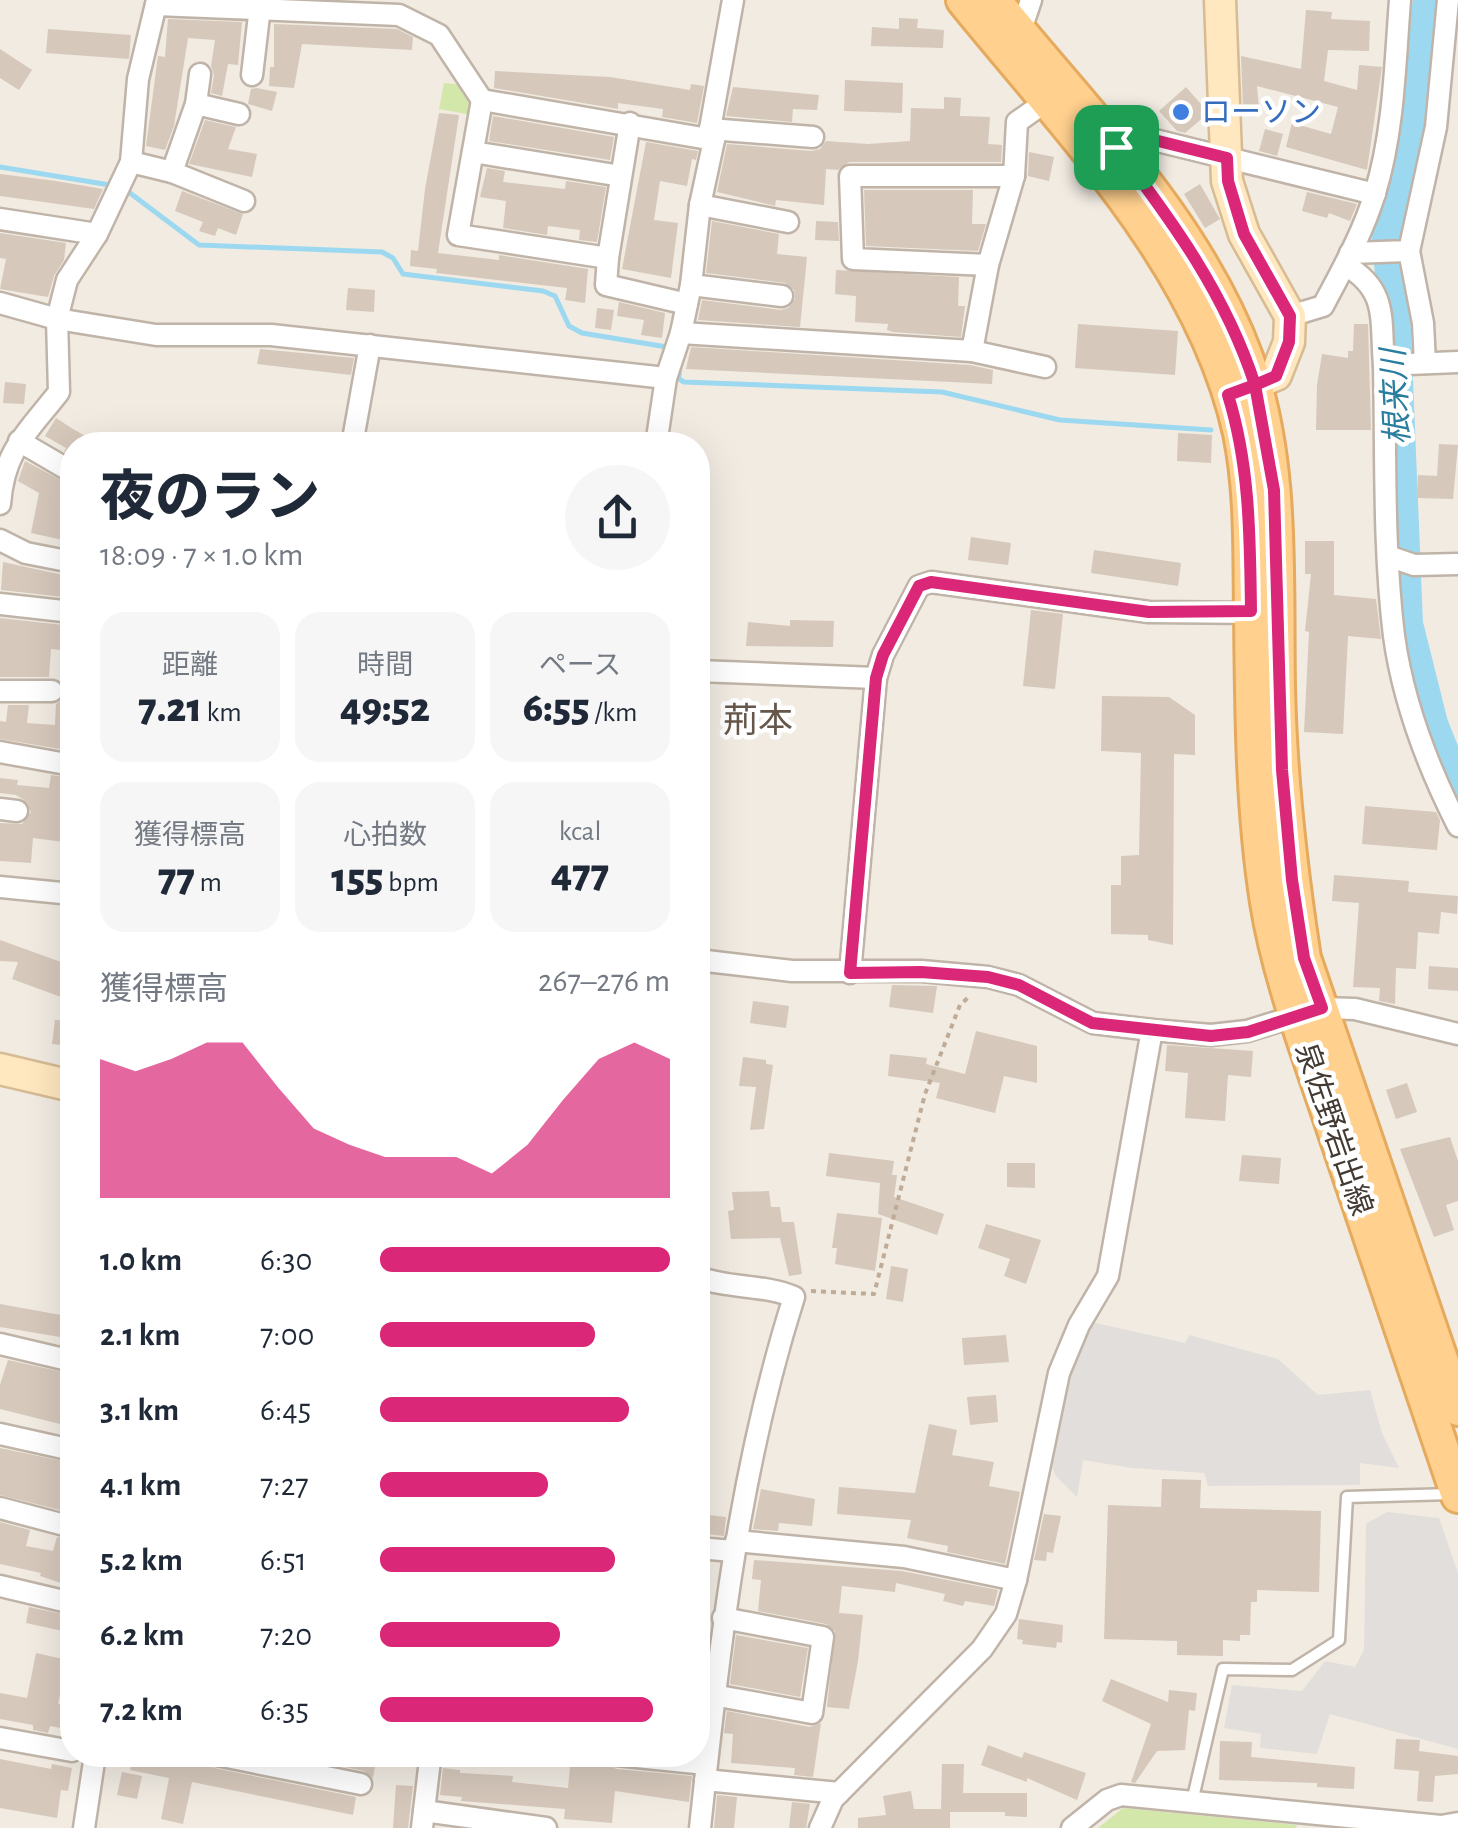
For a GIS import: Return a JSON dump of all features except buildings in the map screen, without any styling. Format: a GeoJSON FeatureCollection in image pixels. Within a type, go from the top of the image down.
{"type":"FeatureCollection","features":[{"type":"Feature","properties":{"kind":"main road","name":"泉佐野岩出線"},"geometry":{"type":"LineString","coordinates":[[962,0],[1056,94],[1116,147],[1177,226],[1223,304],[1242,390],[1274,490],[1264,613],[1309,1013],[1458,1495]]}},
{"type":"Feature","properties":{"kind":"main road","name":"泉佐野岩出線"},"geometry":{"type":"LineString","coordinates":[[994,0],[1020,33],[1122,198],[1176,276],[1220,364],[1242,390]]}},
{"type":"Feature","properties":{"kind":"main road","name":"泉佐野岩出線"},"geometry":{"type":"LineString","coordinates":[[1309,1013],[1458,1409]]}},
{"type":"Feature","properties":{"kind":"street"},"geometry":{"type":"LineString","coordinates":[[659,432],[690,294],[733,0]]}},
{"type":"Feature","properties":{"kind":"street"},"geometry":{"type":"LineString","coordinates":[[1020,33],[1032,0]]}},
{"type":"Feature","properties":{"kind":"street"},"geometry":{"type":"LineString","coordinates":[[1220,0],[1228,181],[1244,234],[1290,316],[1289,342],[1276,376],[1242,390]]}},
{"type":"Feature","properties":{"kind":"street"},"geometry":{"type":"LineString","coordinates":[[1290,316],[1322,306],[1355,257],[1388,135],[1400,0]]}},
{"type":"Feature","properties":{"kind":"street"},"geometry":{"type":"LineString","coordinates":[[1425,363],[1423,322],[1406,251],[1450,66],[1448,0]]}},
{"type":"Feature","properties":{"kind":"street"},"geometry":{"type":"LineString","coordinates":[[0,504],[12,450],[59,392],[57,319],[67,280],[97,234],[123,177],[138,79],[157,3],[400,8],[439,35],[482,100],[458,235],[608,258]]}},
{"type":"Feature","properties":{"kind":"street"},"geometry":{"type":"LineString","coordinates":[[252,75],[262,4]]}},
{"type":"Feature","properties":{"kind":"street"},"geometry":{"type":"LineString","coordinates":[[172,172],[196,104],[200,74]]}},
{"type":"Feature","properties":{"kind":"street"},"geometry":{"type":"LineString","coordinates":[[972,352],[988,265],[1014,176],[1017,122],[1056,94]]}},
{"type":"Feature","properties":{"kind":"street"},"geometry":{"type":"LineString","coordinates":[[482,100],[712,135],[813,136]]}},
{"type":"Feature","properties":{"kind":"street"},"geometry":{"type":"LineString","coordinates":[[196,104],[239,114]]}},
{"type":"Feature","properties":{"kind":"street"},"geometry":{"type":"LineString","coordinates":[[630,123],[606,285],[690,294],[782,296]]}},
{"type":"Feature","properties":{"kind":"street"},"geometry":{"type":"LineString","coordinates":[[1116,147],[1138,136],[1374,194]]}},
{"type":"Feature","properties":{"kind":"street"},"geometry":{"type":"LineString","coordinates":[[472,152],[621,176]]}},
{"type":"Feature","properties":{"kind":"street"},"geometry":{"type":"LineString","coordinates":[[123,177],[172,172],[244,201]]}},
{"type":"Feature","properties":{"kind":"street"},"geometry":{"type":"LineString","coordinates":[[988,265],[853,259],[850,176],[1014,176]]}},
{"type":"Feature","properties":{"kind":"street"},"geometry":{"type":"LineString","coordinates":[[700,206],[788,222]]}},
{"type":"Feature","properties":{"kind":"street"},"geometry":{"type":"LineString","coordinates":[[0,219],[97,234]]}},
{"type":"Feature","properties":{"kind":"street"},"geometry":{"type":"LineString","coordinates":[[1355,257],[1406,251]]}},
{"type":"Feature","properties":{"kind":"street"},"geometry":{"type":"LineString","coordinates":[[1355,257],[1378,295],[1395,640],[1418,735],[1458,826]]}},
{"type":"Feature","properties":{"kind":"street"},"geometry":{"type":"LineString","coordinates":[[0,303],[57,319],[156,335],[270,334],[370,345],[674,354],[972,352],[1045,366]]}},
{"type":"Feature","properties":{"kind":"street"},"geometry":{"type":"LineString","coordinates":[[354,432],[370,345]]}},
{"type":"Feature","properties":{"kind":"street"},"geometry":{"type":"LineString","coordinates":[[1384,365],[1458,362]]}},
{"type":"Feature","properties":{"kind":"street"},"geometry":{"type":"LineString","coordinates":[[19,441],[60,465]]}},
{"type":"Feature","properties":{"kind":"street"},"geometry":{"type":"LineString","coordinates":[[0,540],[26,553],[60,560]]}},
{"type":"Feature","properties":{"kind":"street"},"geometry":{"type":"LineString","coordinates":[[1388,556],[1414,565],[1458,564]]}},
{"type":"Feature","properties":{"kind":"street"},"geometry":{"type":"LineString","coordinates":[[850,973],[876,678],[883,655],[919,586],[931,582],[1149,612],[1264,613]]}},
{"type":"Feature","properties":{"kind":"street"},"geometry":{"type":"LineString","coordinates":[[0,604],[60,611]]}},
{"type":"Feature","properties":{"kind":"street"},"geometry":{"type":"LineString","coordinates":[[710,671],[876,678]]}},
{"type":"Feature","properties":{"kind":"street"},"geometry":{"type":"LineString","coordinates":[[0,690],[52,692]]}},
{"type":"Feature","properties":{"kind":"street"},"geometry":{"type":"LineString","coordinates":[[0,752],[60,763]]}},
{"type":"Feature","properties":{"kind":"street"},"geometry":{"type":"LineString","coordinates":[[0,887],[60,893]]}},
{"type":"Feature","properties":{"kind":"street"},"geometry":{"type":"LineString","coordinates":[[710,961],[792,971],[988,977],[1019,985],[1092,1023],[1211,1036],[1248,1032],[1309,1013],[1355,1009],[1458,1034]]}},
{"type":"Feature","properties":{"kind":"street"},"geometry":{"type":"LineString","coordinates":[[820,1828],[839,1793],[982,1649],[1006,1614],[1059,1372],[1079,1325],[1108,1276],[1152,1030]]}},
{"type":"Feature","properties":{"kind":"street"},"geometry":{"type":"LineString","coordinates":[[0,1069],[60,1083]]}},
{"type":"Feature","properties":{"kind":"street"},"geometry":{"type":"LineString","coordinates":[[710,1282],[722,1286],[776,1289],[794,1297],[770,1381],[734,1546],[710,1734]]}},
{"type":"Feature","properties":{"kind":"street"},"geometry":{"type":"LineString","coordinates":[[0,1344],[60,1358]]}},
{"type":"Feature","properties":{"kind":"street"},"geometry":{"type":"LineString","coordinates":[[0,1434],[60,1447]]}},
{"type":"Feature","properties":{"kind":"street"},"geometry":{"type":"LineString","coordinates":[[0,1508],[60,1524]]}},
{"type":"Feature","properties":{"kind":"street"},"geometry":{"type":"LineString","coordinates":[[710,1547],[904,1557],[1016,1580]]}},
{"type":"Feature","properties":{"kind":"street"},"geometry":{"type":"LineString","coordinates":[[0,1586],[60,1600]]}},
{"type":"Feature","properties":{"kind":"street"},"geometry":{"type":"LineString","coordinates":[[714,1695],[812,1712],[823,1637],[723,1618]]}},
{"type":"Feature","properties":{"kind":"street"},"geometry":{"type":"LineString","coordinates":[[0,1738],[60,1749]]}},
{"type":"Feature","properties":{"kind":"street"},"geometry":{"type":"LineString","coordinates":[[84,1828],[92,1767]]}},
{"type":"Feature","properties":{"kind":"street"},"geometry":{"type":"LineString","coordinates":[[277,1767],[361,1784]]}},
{"type":"Feature","properties":{"kind":"street"},"geometry":{"type":"LineString","coordinates":[[429,1767],[423,1820],[546,1828]]}},
{"type":"Feature","properties":{"kind":"street"},"geometry":{"type":"LineString","coordinates":[[680,1767],[839,1793]]}},
{"type":"Feature","properties":{"kind":"street"},"geometry":{"type":"LineString","coordinates":[[700,1828],[707,1767]]}},
{"type":"Feature","properties":{"kind":"street"},"geometry":{"type":"LineString","coordinates":[[1072,1828],[1107,1800],[1121,1795],[1441,1826],[1458,1823]]}},
{"type":"Feature","properties":{"kind":"lane"},"geometry":{"type":"LineString","coordinates":[[1192,1802],[1223,1669],[1292,1670],[1338,1640],[1347,1497],[1458,1495]]}},
{"type":"Feature","properties":{"kind":"path"},"geometry":{"type":"LineString","coordinates":[[794,1297],[812,1290],[874,1294],[925,1094],[960,1006],[988,977]]}},
{"type":"Feature","properties":{"kind":"green space"},"geometry":{"type":"Polygon","coordinates":[[[444,83],[465,85],[473,97],[472,115],[439,109],[444,83]]]}},
{"type":"Feature","properties":{"kind":"green space"},"geometry":{"type":"Polygon","coordinates":[[[1123,1808],[1297,1825],[1098,1828],[1123,1808]]]}},
{"type":"Feature","properties":{"kind":"shaded area"},"geometry":{"type":"Polygon","coordinates":[[[1092,1322],[1185,1343],[1189,1335],[1278,1359],[1318,1395],[1370,1390],[1382,1433],[1399,1468],[1360,1463],[1360,1485],[1208,1486],[1204,1473],[1083,1460],[1077,1497],[1056,1476],[1049,1460],[1068,1374],[1092,1322]]]}},
{"type":"Feature","properties":{"kind":"shaded area"},"geometry":{"type":"Polygon","coordinates":[[[1387,1512],[1439,1518],[1458,1573],[1458,1749],[1330,1714],[1317,1754],[1260,1748],[1261,1734],[1224,1728],[1232,1685],[1302,1691],[1325,1661],[1355,1667],[1364,1650],[1366,1524],[1387,1512]]]}},
{"type":"Feature","properties":{"kind":"waterway","name":"根来川"},"geometry":{"type":"LineString","coordinates":[[1429,0],[1411,135],[1387,231],[1394,307],[1407,624],[1432,724],[1458,789]]}},
{"type":"Feature","properties":{"kind":"waterway"},"geometry":{"type":"LineString","coordinates":[[0,167],[116,186]]}},
{"type":"Feature","properties":{"kind":"waterway"},"geometry":{"type":"LineString","coordinates":[[126,190],[199,245],[382,252],[393,258],[403,274],[543,291],[555,296],[569,326],[582,333],[667,347],[671,351]]}},
{"type":"Feature","properties":{"kind":"waterway"},"geometry":{"type":"LineString","coordinates":[[679,368],[679,379],[684,382],[942,392],[1060,420],[1211,430]]}},
{"type":"Feature","properties":{"kind":"place","name":"ローソン"},"geometry":{"type":"Point","coordinates":[1181,112]}},
{"type":"Feature","properties":{"kind":"district","name":"荊本"},"geometry":{"type":"Point","coordinates":[758,720]}},
{"type":"Feature","properties":{"kind":"route"},"geometry":{"type":"LineString","coordinates":[[1116,147],[1138,136],[1227,158],[1228,181],[1244,234],[1290,316],[1289,342],[1276,376],[1255,385],[1274,490],[1278,687],[1292,880],[1304,958],[1322,1008],[1248,1032],[1211,1036],[1092,1023],[1019,985],[988,977],[921,972],[850,973],[876,678],[883,655],[919,586],[931,582],[1149,612],[1251,611],[1250,510],[1240,433],[1228,395],[1255,385],[1223,304],[1177,226],[1116,147]]}}]}
